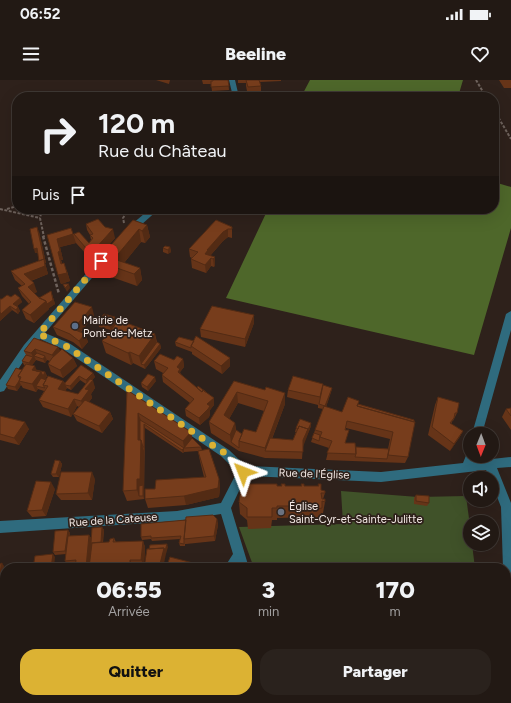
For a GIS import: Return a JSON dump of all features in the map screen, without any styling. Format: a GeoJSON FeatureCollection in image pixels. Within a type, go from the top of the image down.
{"type":"FeatureCollection","features":[{"type":"Feature","properties":{"kind":"street"},"geometry":{"type":"LineString","coordinates":[[232,80],[235,92]]}},
{"type":"Feature","properties":{"kind":"street"},"geometry":{"type":"LineString","coordinates":[[121,238],[149,214]]}},
{"type":"Feature","properties":{"kind":"street"},"geometry":{"type":"LineString","coordinates":[[0,388],[39,334],[111,250]]}},
{"type":"Feature","properties":{"kind":"street"},"geometry":{"type":"LineString","coordinates":[[479,427],[511,314]]}},
{"type":"Feature","properties":{"kind":"street"},"geometry":{"type":"LineString","coordinates":[[39,334],[66,346],[225,453],[243,472],[225,508],[240,562]]}},
{"type":"Feature","properties":{"kind":"street","name":"Rue de l'Église"},"geometry":{"type":"LineString","coordinates":[[243,472],[380,477],[511,462]]}},
{"type":"Feature","properties":{"kind":"street"},"geometry":{"type":"LineString","coordinates":[[468,467],[469,463]]}},
{"type":"Feature","properties":{"kind":"street"},"geometry":{"type":"LineString","coordinates":[[490,465],[507,508],[509,563]]}},
{"type":"Feature","properties":{"kind":"street","name":"Rue de la Cateuse"},"geometry":{"type":"LineString","coordinates":[[0,527],[177,516],[225,508]]}},
{"type":"Feature","properties":{"kind":"path"},"geometry":{"type":"LineString","coordinates":[[476,80],[483,92]]}},
{"type":"Feature","properties":{"kind":"path"},"geometry":{"type":"LineString","coordinates":[[499,119],[511,139]]}},
{"type":"Feature","properties":{"kind":"path"},"geometry":{"type":"LineString","coordinates":[[6,210],[12,208]]}},
{"type":"Feature","properties":{"kind":"path"},"geometry":{"type":"LineString","coordinates":[[0,209],[12,211]]}},
{"type":"Feature","properties":{"kind":"path"},"geometry":{"type":"LineString","coordinates":[[23,214],[40,218]]}},
{"type":"Feature","properties":{"kind":"path"},"geometry":{"type":"LineString","coordinates":[[41,214],[40,218],[45,244],[57,290],[65,302]]}},
{"type":"Feature","properties":{"kind":"green space"},"geometry":{"type":"Polygon","coordinates":[[[310,80],[463,80],[459,92],[304,92],[310,80]]]}},
{"type":"Feature","properties":{"kind":"green space"},"geometry":{"type":"Polygon","coordinates":[[[499,183],[511,187],[511,228],[474,355],[226,298],[266,214],[499,214],[499,183]]]}},
{"type":"Feature","properties":{"kind":"green space"},"geometry":{"type":"Polygon","coordinates":[[[341,491],[418,497],[463,496],[463,507],[467,507],[469,515],[463,515],[463,551],[473,551],[474,563],[252,563],[239,527],[343,524],[341,491]]]}},
{"type":"Feature","properties":{"kind":"building"},"geometry":{"type":"Polygon","coordinates":[[[228,80],[229,86],[211,87],[211,81],[228,80]]]}},
{"type":"Feature","properties":{"kind":"building"},"geometry":{"type":"Polygon","coordinates":[[[246,80],[259,80],[261,86],[248,87],[246,80]]]}},
{"type":"Feature","properties":{"kind":"building"},"geometry":{"type":"Polygon","coordinates":[[[98,219],[105,227],[113,229],[94,250],[85,247],[74,234],[79,232],[89,243],[93,238],[90,235],[93,234],[86,224],[98,219]]]}},
{"type":"Feature","properties":{"kind":"building"},"geometry":{"type":"Polygon","coordinates":[[[133,220],[147,225],[142,231],[139,229],[114,259],[140,268],[134,274],[97,261],[133,220]]]}},
{"type":"Feature","properties":{"kind":"building"},"geometry":{"type":"Polygon","coordinates":[[[216,220],[232,227],[232,229],[228,229],[223,232],[207,250],[205,254],[215,257],[213,259],[211,258],[205,265],[191,259],[198,252],[189,249],[216,220]]]}},
{"type":"Feature","properties":{"kind":"building"},"geometry":{"type":"Polygon","coordinates":[[[37,227],[44,259],[39,261],[37,248],[34,249],[30,229],[37,227]]]}},
{"type":"Feature","properties":{"kind":"building"},"geometry":{"type":"Polygon","coordinates":[[[71,228],[73,234],[57,239],[61,264],[64,263],[67,273],[58,275],[47,235],[71,228]]]}},
{"type":"Feature","properties":{"kind":"building"},"geometry":{"type":"Polygon","coordinates":[[[165,246],[170,247],[168,250],[163,248],[165,246]]]}},
{"type":"Feature","properties":{"kind":"building"},"geometry":{"type":"Polygon","coordinates":[[[87,252],[95,254],[92,258],[84,256],[87,252]]]}},
{"type":"Feature","properties":{"kind":"building"},"geometry":{"type":"Polygon","coordinates":[[[44,259],[45,266],[24,274],[34,283],[28,287],[38,297],[46,301],[30,315],[22,310],[31,302],[18,288],[25,284],[11,271],[44,259]]]}},
{"type":"Feature","properties":{"kind":"building"},"geometry":{"type":"Polygon","coordinates":[[[63,284],[69,284],[65,288],[63,284]]]}},
{"type":"Feature","properties":{"kind":"building"},"geometry":{"type":"Polygon","coordinates":[[[51,291],[53,300],[47,304],[46,301],[39,298],[51,291]]]}},
{"type":"Feature","properties":{"kind":"building"},"geometry":{"type":"Polygon","coordinates":[[[15,294],[20,298],[13,304],[18,307],[16,310],[10,306],[1,314],[0,299],[7,295],[11,297],[15,294]]]}},
{"type":"Feature","properties":{"kind":"building"},"geometry":{"type":"Polygon","coordinates":[[[75,302],[92,307],[73,329],[85,334],[79,341],[70,334],[53,327],[75,302]]]}},
{"type":"Feature","properties":{"kind":"building"},"geometry":{"type":"Polygon","coordinates":[[[212,306],[254,315],[245,339],[200,329],[212,306]]]}},
{"type":"Feature","properties":{"kind":"building"},"geometry":{"type":"Polygon","coordinates":[[[104,314],[115,317],[109,326],[98,322],[104,314]]]}},
{"type":"Feature","properties":{"kind":"building"},"geometry":{"type":"Polygon","coordinates":[[[119,320],[155,334],[139,356],[130,352],[128,353],[102,341],[119,320]]]}},
{"type":"Feature","properties":{"kind":"building"},"geometry":{"type":"Polygon","coordinates":[[[196,336],[230,358],[221,366],[191,346],[196,336]]]}},
{"type":"Feature","properties":{"kind":"building"},"geometry":{"type":"Polygon","coordinates":[[[179,337],[194,341],[191,348],[175,342],[179,337]]]}},
{"type":"Feature","properties":{"kind":"building"},"geometry":{"type":"Polygon","coordinates":[[[34,338],[58,347],[52,355],[35,349],[31,353],[24,351],[34,338]]]}},
{"type":"Feature","properties":{"kind":"building"},"geometry":{"type":"Polygon","coordinates":[[[157,342],[160,344],[144,365],[141,364],[157,342]]]}},
{"type":"Feature","properties":{"kind":"building"},"geometry":{"type":"Polygon","coordinates":[[[62,349],[73,358],[60,370],[48,364],[62,349]]]}},
{"type":"Feature","properties":{"kind":"building"},"geometry":{"type":"Polygon","coordinates":[[[37,353],[45,356],[43,359],[34,356],[37,353]]]}},
{"type":"Feature","properties":{"kind":"building"},"geometry":{"type":"Polygon","coordinates":[[[160,354],[174,360],[177,356],[183,359],[177,367],[180,369],[178,372],[202,392],[203,390],[214,398],[207,404],[210,406],[199,418],[185,409],[194,399],[162,375],[168,368],[154,361],[160,354]]]}},
{"type":"Feature","properties":{"kind":"building"},"geometry":{"type":"Polygon","coordinates":[[[26,355],[33,357],[29,363],[22,361],[26,355]]]}},
{"type":"Feature","properties":{"kind":"building"},"geometry":{"type":"Polygon","coordinates":[[[26,364],[35,366],[32,370],[41,372],[32,384],[19,381],[21,377],[18,376],[26,364]]]}},
{"type":"Feature","properties":{"kind":"building"},"geometry":{"type":"Polygon","coordinates":[[[81,365],[93,373],[86,380],[79,376],[70,386],[65,385],[65,383],[81,365]]]}},
{"type":"Feature","properties":{"kind":"building"},"geometry":{"type":"Polygon","coordinates":[[[16,368],[22,370],[18,376],[20,379],[19,381],[15,387],[6,385],[16,368]]]}},
{"type":"Feature","properties":{"kind":"building"},"geometry":{"type":"Polygon","coordinates":[[[36,371],[45,372],[43,376],[41,372],[36,371]]]}},
{"type":"Feature","properties":{"kind":"building"},"geometry":{"type":"Polygon","coordinates":[[[148,374],[155,377],[147,387],[141,383],[148,374]]]}},
{"type":"Feature","properties":{"kind":"building"},"geometry":{"type":"Polygon","coordinates":[[[48,376],[63,381],[58,389],[78,394],[90,379],[93,380],[85,389],[89,390],[81,401],[74,399],[68,409],[39,400],[48,386],[43,385],[48,376]]]}},
{"type":"Feature","properties":{"kind":"building"},"geometry":{"type":"Polygon","coordinates":[[[293,376],[323,384],[320,397],[288,390],[293,376]]]}},
{"type":"Feature","properties":{"kind":"building"},"geometry":{"type":"Polygon","coordinates":[[[41,378],[46,380],[43,385],[45,388],[36,386],[41,378]]]}},
{"type":"Feature","properties":{"kind":"building"},"geometry":{"type":"Polygon","coordinates":[[[234,381],[265,390],[266,387],[285,393],[265,448],[239,441],[244,429],[256,432],[268,401],[237,392],[224,415],[235,423],[230,435],[209,422],[234,381]]]}},
{"type":"Feature","properties":{"kind":"building"},"geometry":{"type":"Polygon","coordinates":[[[323,385],[332,388],[325,406],[319,404],[323,385]]]}},
{"type":"Feature","properties":{"kind":"building"},"geometry":{"type":"Polygon","coordinates":[[[198,386],[206,392],[203,390],[202,392],[197,388],[198,386]]]}},
{"type":"Feature","properties":{"kind":"building"},"geometry":{"type":"Polygon","coordinates":[[[127,390],[191,432],[183,441],[138,413],[138,440],[141,440],[140,479],[137,479],[137,490],[123,491],[127,390]]]}},
{"type":"Feature","properties":{"kind":"building"},"geometry":{"type":"Polygon","coordinates":[[[348,397],[359,401],[357,406],[415,422],[408,457],[388,455],[393,432],[347,421],[345,430],[349,430],[345,443],[355,443],[356,454],[327,453],[332,441],[320,437],[322,432],[315,430],[324,406],[342,412],[348,397]]]}},
{"type":"Feature","properties":{"kind":"building"},"geometry":{"type":"Polygon","coordinates":[[[438,397],[459,403],[457,413],[455,413],[454,418],[450,423],[463,431],[454,444],[432,427],[438,397]]]}},
{"type":"Feature","properties":{"kind":"building"},"geometry":{"type":"Polygon","coordinates":[[[85,400],[110,412],[99,426],[73,414],[85,400]]]}},
{"type":"Feature","properties":{"kind":"building"},"geometry":{"type":"Polygon","coordinates":[[[358,404],[414,420],[414,422],[357,406],[358,404]]]}},
{"type":"Feature","properties":{"kind":"building"},"geometry":{"type":"Polygon","coordinates":[[[511,408],[511,416],[506,409],[511,408]]]}},
{"type":"Feature","properties":{"kind":"building"},"geometry":{"type":"Polygon","coordinates":[[[0,416],[25,422],[14,438],[0,434],[0,416]]]}},
{"type":"Feature","properties":{"kind":"building"},"geometry":{"type":"Polygon","coordinates":[[[300,419],[311,423],[307,432],[308,429],[299,426],[298,429],[296,428],[300,419]]]}},
{"type":"Feature","properties":{"kind":"building"},"geometry":{"type":"Polygon","coordinates":[[[140,420],[184,448],[182,450],[144,424],[143,447],[140,440],[140,420]]]}},
{"type":"Feature","properties":{"kind":"building"},"geometry":{"type":"Polygon","coordinates":[[[299,426],[308,429],[303,440],[303,452],[265,451],[270,438],[293,440],[299,426]]]}},
{"type":"Feature","properties":{"kind":"building"},"geometry":{"type":"Polygon","coordinates":[[[236,430],[242,434],[239,441],[239,448],[231,442],[236,430]]]}},
{"type":"Feature","properties":{"kind":"building"},"geometry":{"type":"Polygon","coordinates":[[[314,433],[320,435],[319,441],[312,438],[314,433]]]}},
{"type":"Feature","properties":{"kind":"building"},"geometry":{"type":"Polygon","coordinates":[[[192,438],[201,447],[184,448],[192,438]]]}},
{"type":"Feature","properties":{"kind":"building"},"geometry":{"type":"Polygon","coordinates":[[[356,447],[389,449],[387,459],[355,457],[356,447]]]}},
{"type":"Feature","properties":{"kind":"building"},"geometry":{"type":"Polygon","coordinates":[[[209,449],[219,479],[218,488],[184,496],[145,499],[145,489],[155,489],[156,480],[206,477],[198,451],[209,449]]]}},
{"type":"Feature","properties":{"kind":"building"},"geometry":{"type":"Polygon","coordinates":[[[55,460],[60,461],[56,474],[51,474],[55,460]]]}},
{"type":"Feature","properties":{"kind":"building"},"geometry":{"type":"Polygon","coordinates":[[[61,472],[92,472],[88,493],[56,494],[61,472]]]}},
{"type":"Feature","properties":{"kind":"building"},"geometry":{"type":"Polygon","coordinates":[[[36,481],[51,482],[42,510],[27,511],[36,481]]]}},
{"type":"Feature","properties":{"kind":"building"},"geometry":{"type":"Polygon","coordinates":[[[247,484],[277,484],[277,486],[282,486],[281,484],[285,484],[285,486],[302,486],[301,484],[304,484],[304,486],[319,486],[318,484],[321,484],[321,490],[325,491],[325,493],[321,493],[322,499],[325,499],[325,502],[322,501],[322,508],[316,509],[316,506],[277,506],[277,508],[272,508],[272,517],[247,517],[247,508],[239,502],[241,489],[247,484]]]}},
{"type":"Feature","properties":{"kind":"building"},"geometry":{"type":"Polygon","coordinates":[[[143,485],[143,496],[139,496],[139,486],[143,485]]]}},
{"type":"Feature","properties":{"kind":"building"},"geometry":{"type":"Polygon","coordinates":[[[416,495],[429,496],[429,503],[416,501],[416,495]]]}},
{"type":"Feature","properties":{"kind":"building"},"geometry":{"type":"Polygon","coordinates":[[[213,515],[217,519],[214,536],[184,539],[186,517],[213,515]]]}},
{"type":"Feature","properties":{"kind":"building"},"geometry":{"type":"Polygon","coordinates":[[[186,520],[184,544],[179,543],[181,536],[151,538],[151,536],[141,537],[141,524],[186,520]]]}},
{"type":"Feature","properties":{"kind":"building"},"geometry":{"type":"Polygon","coordinates":[[[102,527],[101,542],[91,543],[92,528],[102,527]]]}},
{"type":"Feature","properties":{"kind":"building"},"geometry":{"type":"Polygon","coordinates":[[[68,530],[65,551],[53,552],[55,531],[68,530]]]}},
{"type":"Feature","properties":{"kind":"building"},"geometry":{"type":"Polygon","coordinates":[[[89,535],[86,563],[76,563],[76,560],[65,561],[68,536],[89,535]]]}},
{"type":"Feature","properties":{"kind":"building"},"geometry":{"type":"Polygon","coordinates":[[[114,538],[113,542],[143,541],[141,560],[130,560],[130,563],[90,563],[92,543],[109,542],[110,539],[114,538]]]}},
{"type":"Feature","properties":{"kind":"building"},"geometry":{"type":"Polygon","coordinates":[[[167,544],[165,551],[164,548],[149,549],[150,545],[167,544]]]}},
{"type":"Feature","properties":{"kind":"building"},"geometry":{"type":"Polygon","coordinates":[[[164,548],[160,563],[145,563],[147,549],[164,548]]]}},
{"type":"Feature","properties":{"kind":"building"},"geometry":{"type":"Polygon","coordinates":[[[53,554],[52,563],[34,563],[35,556],[53,554]]]}},
{"type":"Feature","properties":{"kind":"building"},"geometry":{"type":"Polygon","coordinates":[[[170,557],[193,563],[168,563],[170,557]]]}},
{"type":"Feature","properties":{"kind":"place","name":"Mairie de Pont-de-Metz"},"geometry":{"type":"Point","coordinates":[75,326]}},
{"type":"Feature","properties":{"kind":"place","name":"Église Saint-Cyr-et-Sainte-Julitte"},"geometry":{"type":"Point","coordinates":[281,512]}},
{"type":"Feature","properties":{"kind":"route"},"geometry":{"type":"LineString","coordinates":[[101,261],[39,334],[51,338],[66,346],[225,453],[243,472]]}}]}
